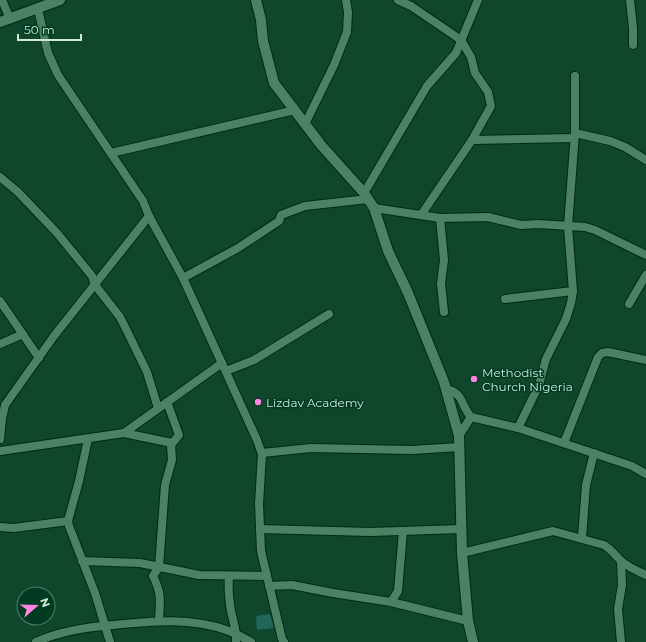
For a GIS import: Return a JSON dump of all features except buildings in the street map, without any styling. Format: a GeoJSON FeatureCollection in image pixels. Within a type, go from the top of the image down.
{"type":"FeatureCollection","features":[{"type":"Feature","properties":{"kind":"street"},"geometry":{"type":"LineString","coordinates":[[2,0],[5,21],[60,0]]}},
{"type":"Feature","properties":{"kind":"street"},"geometry":{"type":"LineString","coordinates":[[256,0],[261,20],[263,41],[274,83],[321,145],[369,200],[388,251],[408,293],[446,389],[459,436],[462,552],[468,621],[473,642]]}},
{"type":"Feature","properties":{"kind":"street"},"geometry":{"type":"LineString","coordinates":[[305,124],[334,65],[347,32],[348,12],[346,0]]}},
{"type":"Feature","properties":{"kind":"street"},"geometry":{"type":"LineString","coordinates":[[398,0],[412,6],[461,40],[471,56],[475,73],[488,92],[491,106],[472,140],[421,215]]}},
{"type":"Feature","properties":{"kind":"street"},"geometry":{"type":"LineString","coordinates":[[369,200],[427,86],[456,53],[478,0]]}},
{"type":"Feature","properties":{"kind":"street"},"geometry":{"type":"LineString","coordinates":[[630,0],[633,44]]}},
{"type":"Feature","properties":{"kind":"street"},"geometry":{"type":"LineString","coordinates":[[38,9],[48,53],[58,75],[143,201],[149,216],[183,278],[257,440],[262,453],[259,504],[261,551],[282,639],[284,642]]}},
{"type":"Feature","properties":{"kind":"street"},"geometry":{"type":"LineString","coordinates":[[518,428],[538,385],[546,359],[566,318],[573,291],[568,226],[575,136],[575,76]]}},
{"type":"Feature","properties":{"kind":"street"},"geometry":{"type":"LineString","coordinates":[[111,153],[295,110]]}},
{"type":"Feature","properties":{"kind":"street"},"geometry":{"type":"LineString","coordinates":[[472,140],[575,136],[610,141],[625,147],[646,160]]}},
{"type":"Feature","properties":{"kind":"street"},"geometry":{"type":"LineString","coordinates":[[0,177],[18,192],[57,233],[92,276],[94,285],[120,317],[147,372],[158,408]]}},
{"type":"Feature","properties":{"kind":"street"},"geometry":{"type":"LineString","coordinates":[[183,278],[238,248],[279,221],[281,215],[305,206],[369,200],[421,215],[440,218],[488,217],[521,225],[538,224],[585,227],[595,230],[646,255]]}},
{"type":"Feature","properties":{"kind":"street"},"geometry":{"type":"LineString","coordinates":[[0,439],[5,405],[94,285],[149,216]]}},
{"type":"Feature","properties":{"kind":"street"},"geometry":{"type":"LineString","coordinates":[[440,218],[444,260],[441,284],[444,312]]}},
{"type":"Feature","properties":{"kind":"street"},"geometry":{"type":"LineString","coordinates":[[629,304],[646,275]]}},
{"type":"Feature","properties":{"kind":"street"},"geometry":{"type":"LineString","coordinates":[[505,299],[573,291]]}},
{"type":"Feature","properties":{"kind":"street"},"geometry":{"type":"LineString","coordinates":[[0,301],[39,358]]}},
{"type":"Feature","properties":{"kind":"street"},"geometry":{"type":"LineString","coordinates":[[226,371],[254,360],[330,314]]}},
{"type":"Feature","properties":{"kind":"street"},"geometry":{"type":"LineString","coordinates":[[0,344],[23,334]]}},
{"type":"Feature","properties":{"kind":"street"},"geometry":{"type":"LineString","coordinates":[[564,443],[598,357],[602,353],[608,352],[646,360]]}},
{"type":"Feature","properties":{"kind":"street"},"geometry":{"type":"LineString","coordinates":[[124,433],[222,363]]}},
{"type":"Feature","properties":{"kind":"street"},"geometry":{"type":"LineString","coordinates":[[446,389],[454,391],[460,396],[466,412],[471,417],[518,428],[632,466],[646,474]]}},
{"type":"Feature","properties":{"kind":"street"},"geometry":{"type":"LineString","coordinates":[[167,402],[179,433],[178,437],[172,442]]}},
{"type":"Feature","properties":{"kind":"street"},"geometry":{"type":"LineString","coordinates":[[459,436],[471,417]]}},
{"type":"Feature","properties":{"kind":"street"},"geometry":{"type":"LineString","coordinates":[[0,451],[124,433],[172,442]]}},
{"type":"Feature","properties":{"kind":"street"},"geometry":{"type":"LineString","coordinates":[[88,439],[79,481],[68,521],[95,593],[110,642]]}},
{"type":"Feature","properties":{"kind":"street"},"geometry":{"type":"LineString","coordinates":[[159,620],[161,599],[159,589],[153,576],[159,567],[165,485],[172,460],[172,442]]}},
{"type":"Feature","properties":{"kind":"street"},"geometry":{"type":"LineString","coordinates":[[262,453],[311,448],[412,450],[459,447]]}},
{"type":"Feature","properties":{"kind":"street"},"geometry":{"type":"LineString","coordinates":[[582,538],[586,485],[594,453]]}},
{"type":"Feature","properties":{"kind":"street"},"geometry":{"type":"LineString","coordinates":[[0,527],[14,528],[68,521]]}},
{"type":"Feature","properties":{"kind":"street"},"geometry":{"type":"LineString","coordinates":[[260,529],[370,532],[461,528]]}},
{"type":"Feature","properties":{"kind":"street"},"geometry":{"type":"LineString","coordinates":[[391,602],[398,591],[403,531]]}},
{"type":"Feature","properties":{"kind":"street"},"geometry":{"type":"LineString","coordinates":[[462,552],[553,531],[604,545],[610,548],[621,562],[635,571],[646,574]]}},
{"type":"Feature","properties":{"kind":"street"},"geometry":{"type":"LineString","coordinates":[[82,561],[140,563],[199,575],[267,576]]}},
{"type":"Feature","properties":{"kind":"street"},"geometry":{"type":"LineString","coordinates":[[621,562],[622,585],[618,609],[621,642]]}},
{"type":"Feature","properties":{"kind":"street"},"geometry":{"type":"LineString","coordinates":[[229,576],[228,585],[236,638]]}},
{"type":"Feature","properties":{"kind":"street"},"geometry":{"type":"LineString","coordinates":[[270,586],[292,585],[391,602],[468,621]]}},
{"type":"Feature","properties":{"kind":"street"},"geometry":{"type":"LineString","coordinates":[[36,642],[51,635],[86,628],[159,620],[193,622],[218,628],[236,638],[251,642]]}},
{"type":"Feature","properties":{"kind":"place","name":"Methodist Church Nigeria"},"geometry":{"type":"Point","coordinates":[474,379]}},
{"type":"Feature","properties":{"kind":"place","name":"Lizdav Academy"},"geometry":{"type":"Point","coordinates":[258,402]}}]}
